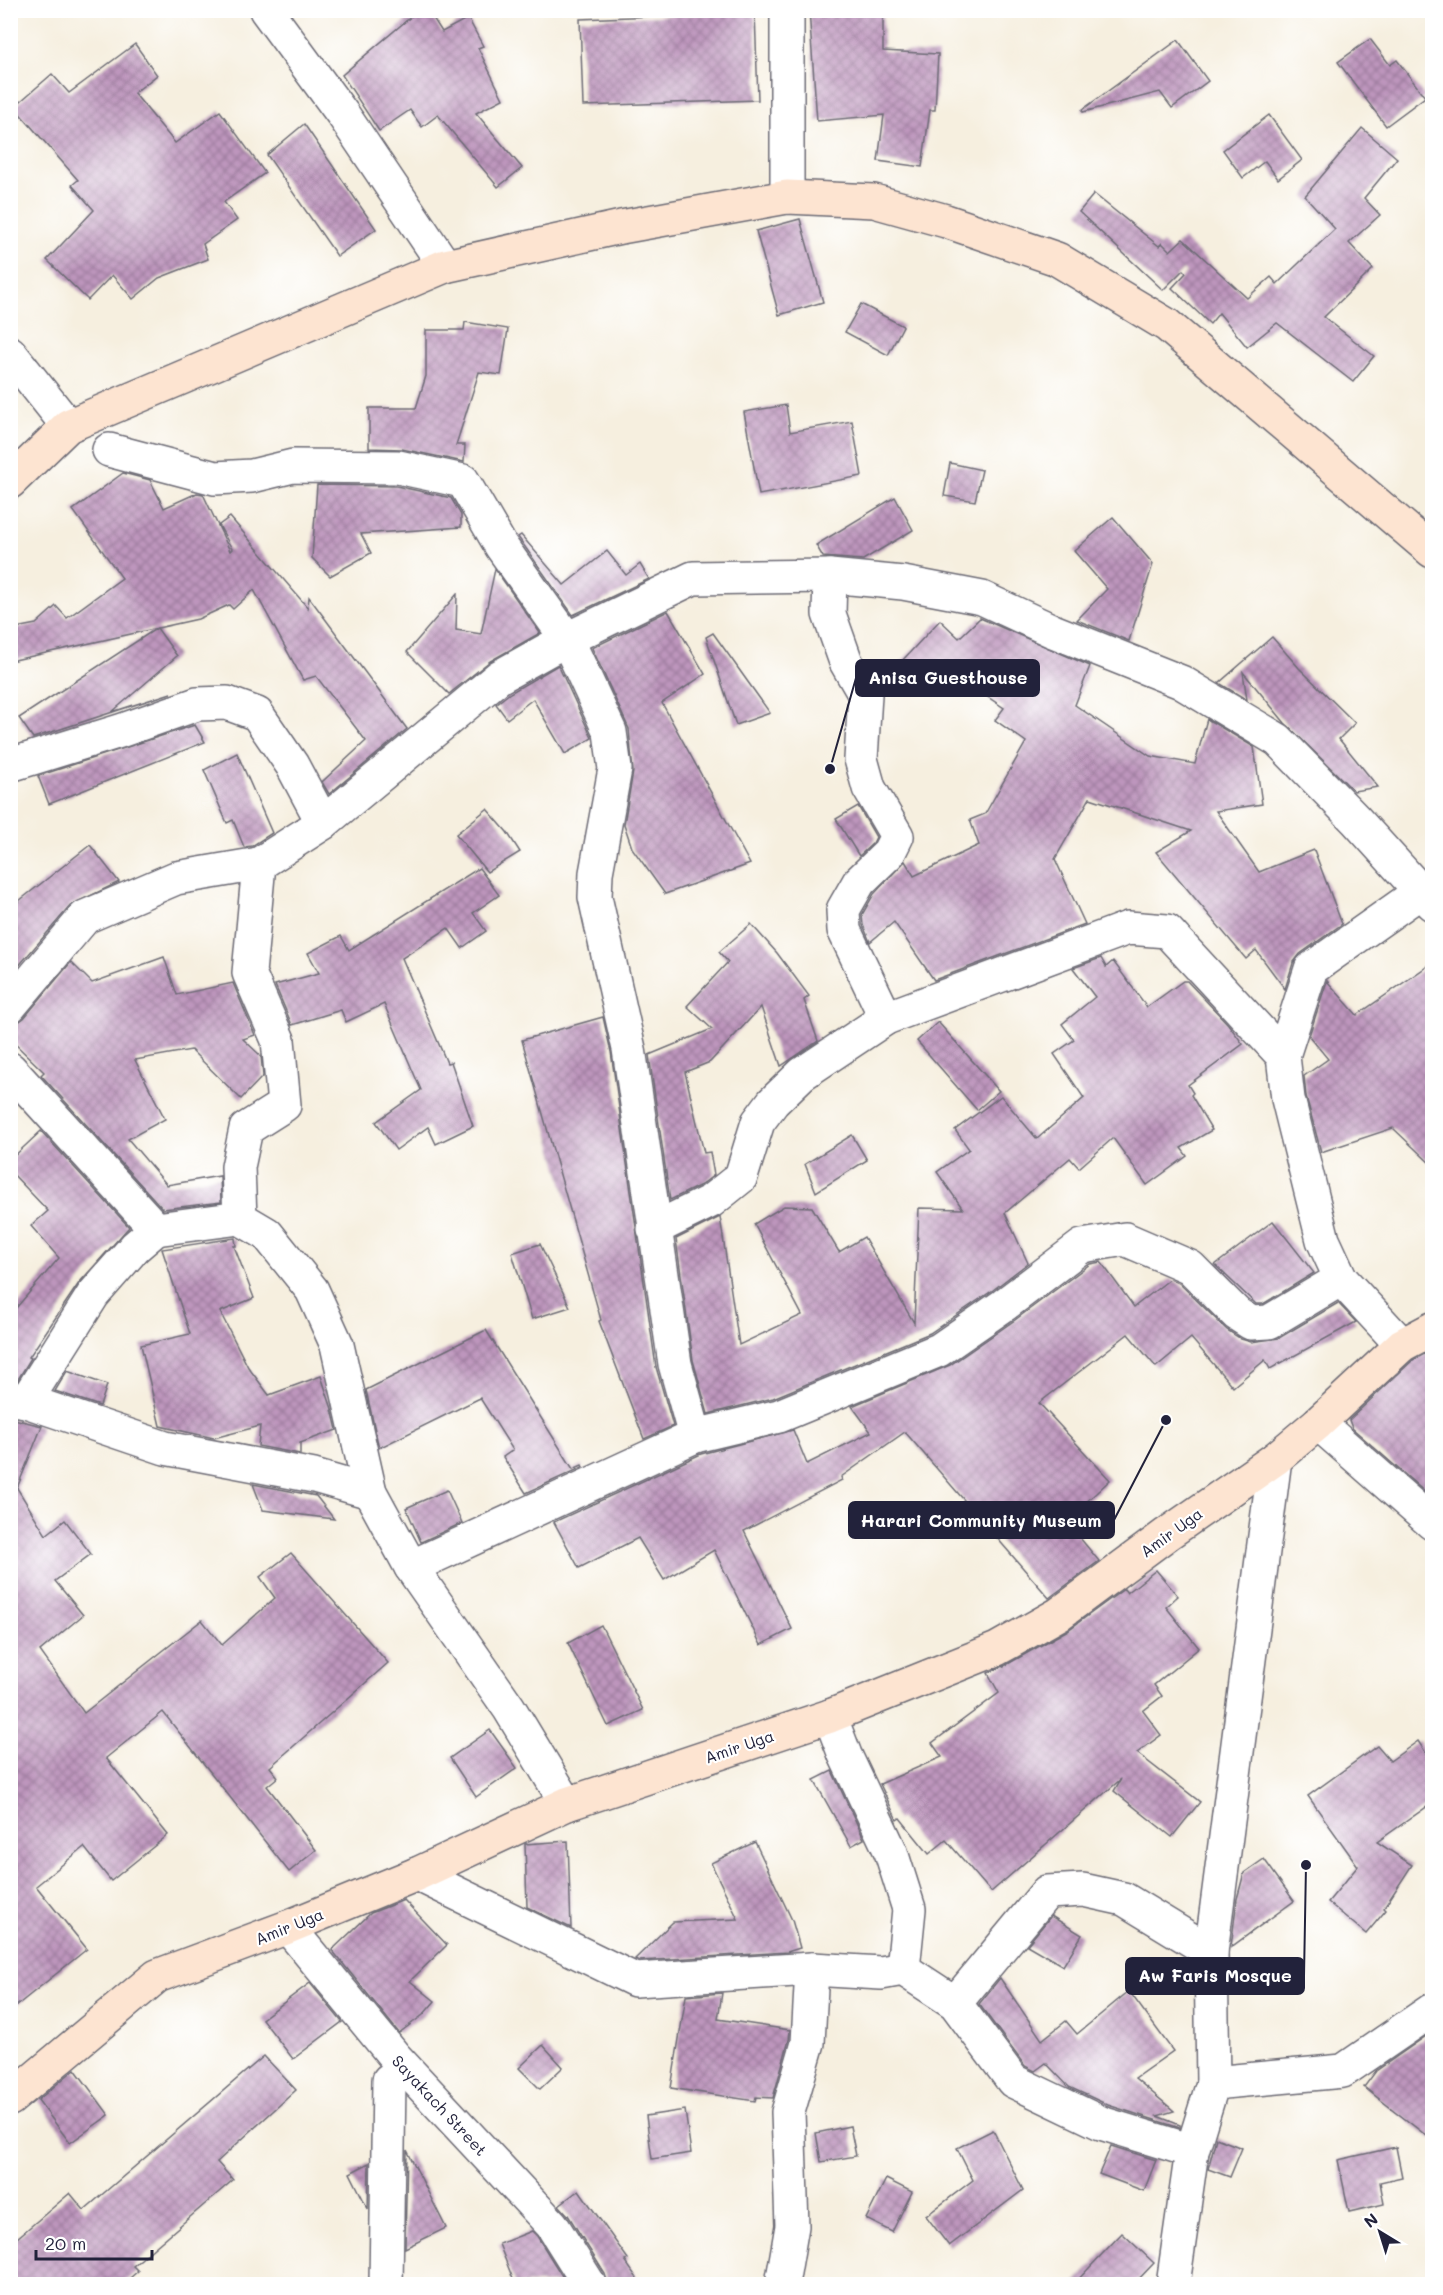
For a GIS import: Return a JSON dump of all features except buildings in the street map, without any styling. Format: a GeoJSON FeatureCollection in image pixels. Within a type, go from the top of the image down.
{"type":"FeatureCollection","features":[{"type":"Feature","properties":{"kind":"street"},"geometry":{"type":"LineString","coordinates":[[266,10],[344,116],[445,266]]}},
{"type":"Feature","properties":{"kind":"street"},"geometry":{"type":"LineString","coordinates":[[787,10],[787,197]]}},
{"type":"Feature","properties":{"kind":"street"},"geometry":{"type":"LineString","coordinates":[[10,482],[68,426],[445,266],[621,227],[787,197],[874,201],[946,221],[1057,259],[1167,325],[1432,551]]}},
{"type":"Feature","properties":{"kind":"street"},"geometry":{"type":"LineString","coordinates":[[10,353],[68,426]]}},
{"type":"Feature","properties":{"kind":"street"},"geometry":{"type":"LineString","coordinates":[[109,450],[215,478],[252,476],[293,466],[375,466],[398,467],[463,481],[501,546],[567,639],[610,732],[615,769],[596,873],[595,897],[629,1049],[675,1364],[695,1436]]}},
{"type":"Feature","properties":{"kind":"street"},"geometry":{"type":"LineString","coordinates":[[830,576],[829,614],[846,663],[865,695],[861,759],[869,788],[897,836],[888,854],[859,882],[843,909],[844,930],[886,1018]]}},
{"type":"Feature","properties":{"kind":"street"},"geometry":{"type":"LineString","coordinates":[[10,1006],[85,917],[176,878],[259,864],[323,823],[499,677],[567,639],[693,578],[830,576],[903,583],[982,598],[1053,630],[1181,682],[1278,740],[1356,820],[1426,898],[1311,969],[1283,1056],[1288,1099],[1323,1240],[1341,1279],[1402,1345]]}},
{"type":"Feature","properties":{"kind":"street"},"geometry":{"type":"LineString","coordinates":[[10,765],[197,704],[227,703],[257,714],[292,765],[323,823]]}},
{"type":"Feature","properties":{"kind":"street"},"geometry":{"type":"LineString","coordinates":[[240,1218],[238,1167],[246,1129],[284,1105],[278,1040],[249,973],[259,864]]}},
{"type":"Feature","properties":{"kind":"street"},"geometry":{"type":"LineString","coordinates":[[654,1229],[711,1201],[741,1177],[758,1122],[773,1102],[802,1074],[886,1018],[1093,943],[1128,928],[1167,931],[1283,1056]]}},
{"type":"Feature","properties":{"kind":"street"},"geometry":{"type":"LineString","coordinates":[[10,1069],[156,1229]]}},
{"type":"Feature","properties":{"kind":"street"},"geometry":{"type":"LineString","coordinates":[[370,1492],[314,1476],[165,1448],[18,1400],[93,1295],[135,1247],[156,1229],[240,1218],[267,1234],[312,1290],[337,1345],[370,1492],[411,1567],[509,1708],[567,1804]]}},
{"type":"Feature","properties":{"kind":"street"},"geometry":{"type":"LineString","coordinates":[[411,1567],[695,1436],[779,1416],[939,1350],[1004,1305],[1082,1246],[1125,1239],[1190,1267],[1237,1314],[1251,1323],[1269,1322],[1341,1279]]}},
{"type":"Feature","properties":{"kind":"street","name":"Amir Uga"},"geometry":{"type":"LineString","coordinates":[[11,2097],[157,1976],[288,1928],[417,1874],[567,1804],[830,1716],[997,1649],[1049,1620],[1275,1459],[1318,1423],[1402,1345],[1432,1329]]}},
{"type":"Feature","properties":{"kind":"street"},"geometry":{"type":"LineString","coordinates":[[1318,1423],[1432,1523]]}},
{"type":"Feature","properties":{"kind":"street"},"geometry":{"type":"LineString","coordinates":[[1173,2284],[1192,2151],[1213,2083],[1211,1952],[1275,1459]]}},
{"type":"Feature","properties":{"kind":"street"},"geometry":{"type":"LineString","coordinates":[[830,1716],[845,1755],[891,1852],[909,1909],[903,1969]]}},
{"type":"Feature","properties":{"kind":"street"},"geometry":{"type":"LineString","coordinates":[[417,1874],[635,1980],[812,1969],[881,1973],[903,1969],[955,2003],[1013,2081],[1101,2123],[1192,2151]]}},
{"type":"Feature","properties":{"kind":"street"},"geometry":{"type":"LineString","coordinates":[[955,2003],[1047,1893],[1083,1890],[1124,1899],[1211,1952]]}},
{"type":"Feature","properties":{"kind":"street","name":"Sayakach Street"},"geometry":{"type":"LineString","coordinates":[[288,1928],[395,2057],[552,2225],[589,2284]]}},
{"type":"Feature","properties":{"kind":"street"},"geometry":{"type":"LineString","coordinates":[[782,2284],[792,2226],[788,2112],[808,2043],[812,1969]]}},
{"type":"Feature","properties":{"kind":"street"},"geometry":{"type":"LineString","coordinates":[[1213,2083],[1343,2072],[1432,2010]]}},
{"type":"Feature","properties":{"kind":"street"},"geometry":{"type":"LineString","coordinates":[[386,2284],[389,2080]]}},
{"type":"Feature","properties":{"kind":"place","name":"Anisa Guesthouse"},"geometry":{"type":"Point","coordinates":[830,769]}},
{"type":"Feature","properties":{"kind":"place","name":"Harari Community Museum"},"geometry":{"type":"Point","coordinates":[1166,1420]}},
{"type":"Feature","properties":{"kind":"place","name":"Aw Faris Mosque"},"geometry":{"type":"Point","coordinates":[1306,1865]}}]}
